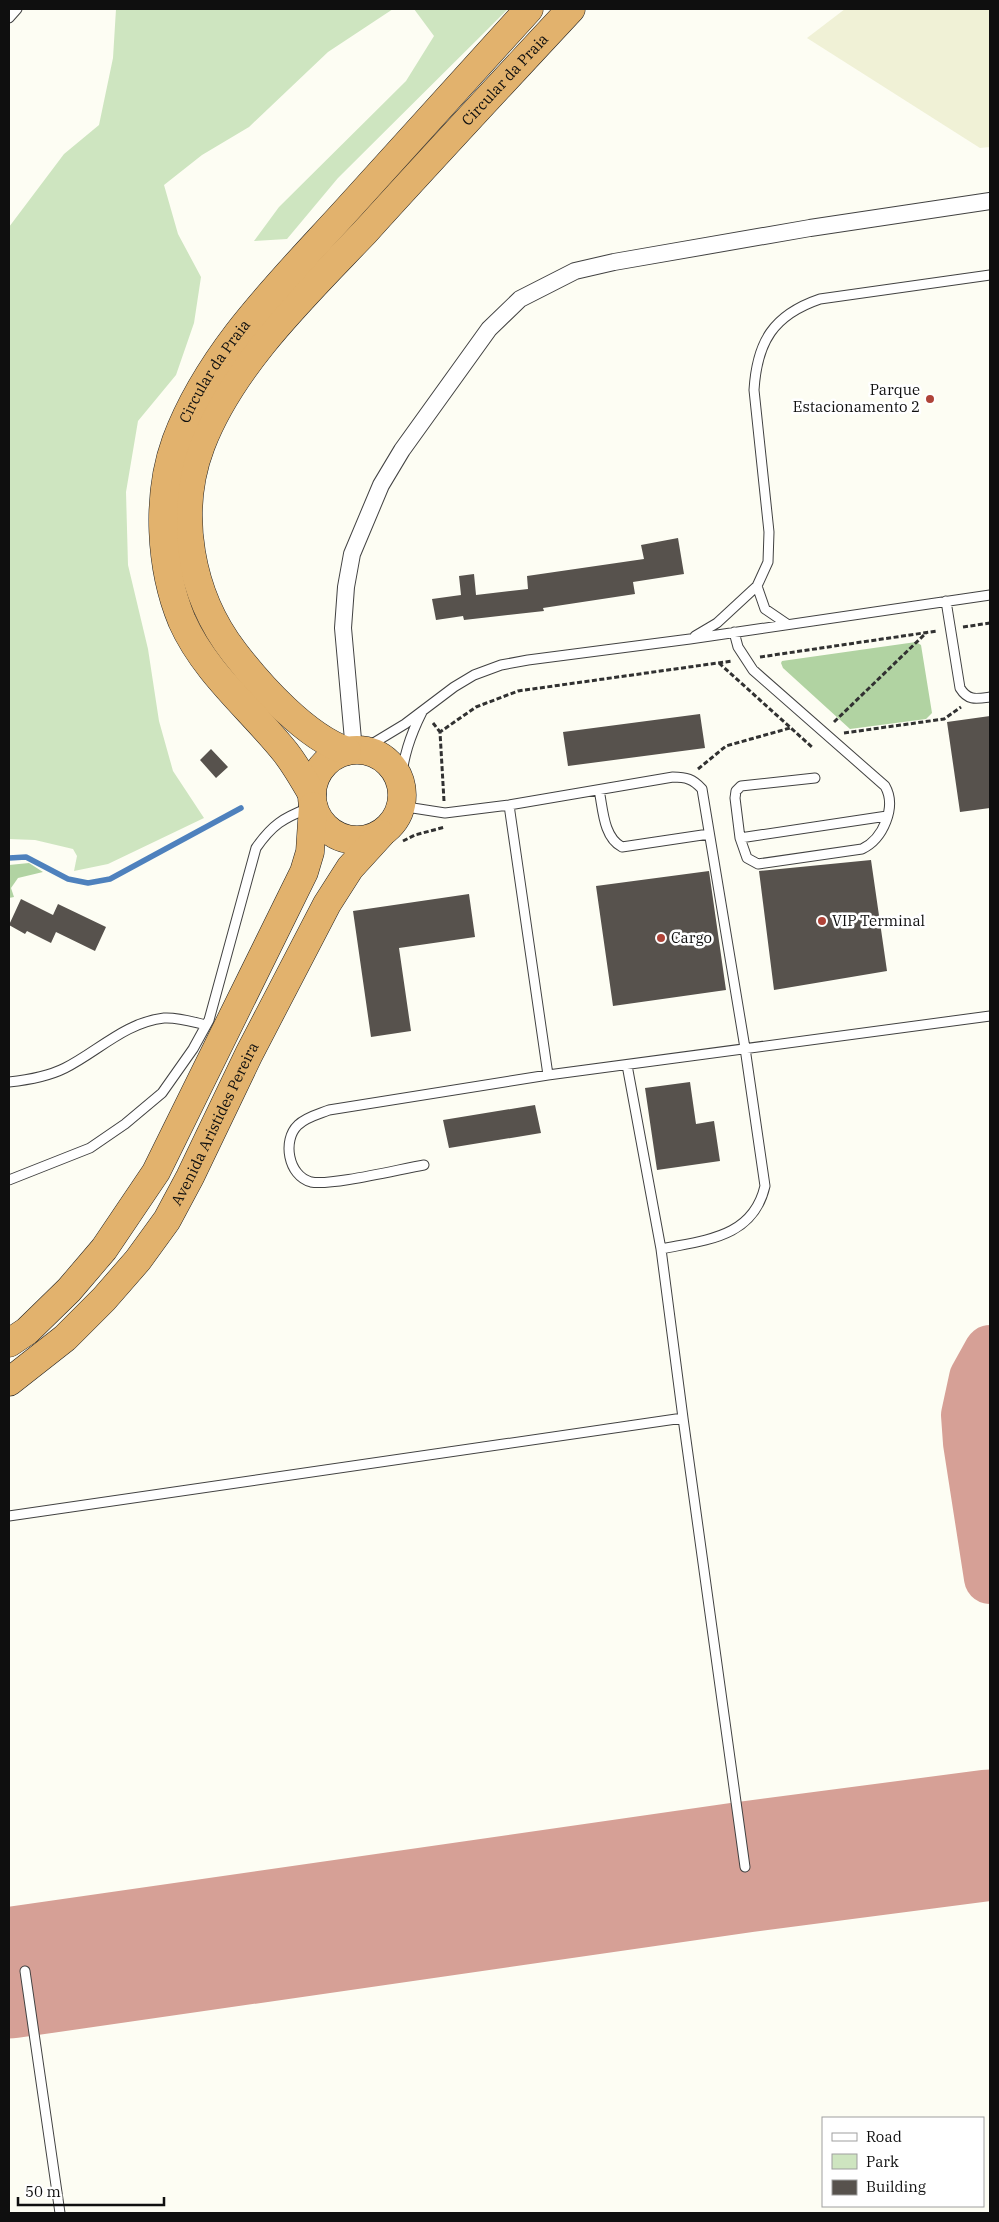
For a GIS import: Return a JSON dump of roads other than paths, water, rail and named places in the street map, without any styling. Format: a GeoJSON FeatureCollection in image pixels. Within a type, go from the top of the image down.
{"type":"FeatureCollection","features":[{"type":"Feature","properties":{"kind":"highway","name":"Circular da Praia"},"geometry":{"type":"LineString","coordinates":[[312,800],[288,755],[230,691],[203,657],[183,622],[169,584],[164,552],[167,478],[175,443],[200,390],[239,333],[286,277],[529,9]]}},
{"type":"Feature","properties":{"kind":"highway","name":"Circular da Praia"},"geometry":{"type":"LineString","coordinates":[[354,751],[334,746],[284,708],[251,674],[224,640],[208,609],[195,575],[190,548],[189,516],[191,488],[200,448],[214,414],[258,350],[328,271],[571,9]]}},
{"type":"Feature","properties":{"kind":"highway"},"geometry":{"type":"LineString","coordinates":[[354,751],[375,754],[387,762],[396,772],[400,795],[391,825],[381,834],[368,839],[355,840],[344,838],[325,827],[317,817],[312,800],[313,782],[322,767],[336,755],[354,751]]}},
{"type":"Feature","properties":{"kind":"highway","name":"Avenida Aristides Pereira"},"geometry":{"type":"LineString","coordinates":[[9,1343],[27,1331],[69,1290],[104,1249],[156,1172],[304,872],[310,852],[312,800]]}},
{"type":"Feature","properties":{"kind":"highway","name":"Avenida Aristides Pereira"},"geometry":{"type":"LineString","coordinates":[[9,1382],[65,1338],[104,1299],[138,1260],[167,1220],[190,1177],[249,1054],[327,904],[350,868],[381,834]]}},
{"type":"Feature","properties":{"kind":"street"},"geometry":{"type":"LineString","coordinates":[[354,751],[343,628],[346,587],[352,554],[381,485],[402,450],[489,329],[520,299],[545,284],[576,271],[614,262],[810,228],[990,201]]}},
{"type":"Feature","properties":{"kind":"lane"},"geometry":{"type":"LineString","coordinates":[[9,18],[17,9]]}},
{"type":"Feature","properties":{"kind":"lane"},"geometry":{"type":"LineString","coordinates":[[690,639],[717,623],[757,586],[768,562],[769,547],[754,412],[754,383],[755,369],[760,352],[777,324],[803,305],[820,300],[990,275]]}},
{"type":"Feature","properties":{"kind":"lane"},"geometry":{"type":"LineString","coordinates":[[757,586],[765,609],[787,624]]}},
{"type":"Feature","properties":{"kind":"lane"},"geometry":{"type":"LineString","coordinates":[[354,751],[405,724],[474,675],[501,665],[990,595]]}},
{"type":"Feature","properties":{"kind":"lane"},"geometry":{"type":"LineString","coordinates":[[946,601],[960,688],[964,695],[973,699],[990,697]]}},
{"type":"Feature","properties":{"kind":"lane"},"geometry":{"type":"LineString","coordinates":[[734,632],[738,647],[744,659],[753,670],[886,786],[890,795],[887,816],[878,838],[871,845],[862,849],[758,864],[747,858],[740,838],[735,798],[736,791],[741,786],[815,778]]}},
{"type":"Feature","properties":{"kind":"lane"},"geometry":{"type":"LineString","coordinates":[[423,710],[404,754],[400,795],[445,813],[509,806],[673,776],[688,778],[696,782],[702,789],[745,1048],[765,1186],[761,1203],[750,1217],[733,1230],[715,1238],[661,1249]]}},
{"type":"Feature","properties":{"kind":"lane"},"geometry":{"type":"LineString","coordinates":[[599,790],[608,831],[616,843],[622,847],[709,834]]}},
{"type":"Feature","properties":{"kind":"lane"},"geometry":{"type":"LineString","coordinates":[[9,1180],[90,1148],[125,1124],[162,1093],[194,1049],[206,1026],[256,848],[266,832],[283,818],[312,800]]}},
{"type":"Feature","properties":{"kind":"lane"},"geometry":{"type":"LineString","coordinates":[[509,806],[548,1075]]}},
{"type":"Feature","properties":{"kind":"lane"},"geometry":{"type":"LineString","coordinates":[[740,838],[887,816]]}},
{"type":"Feature","properties":{"kind":"lane"},"geometry":{"type":"LineString","coordinates":[[424,1165],[334,1181],[311,1182],[303,1179],[296,1172],[291,1162],[288,1145],[298,1125],[310,1117],[329,1110],[548,1075],[990,1016]]}},
{"type":"Feature","properties":{"kind":"lane"},"geometry":{"type":"LineString","coordinates":[[9,1082],[33,1079],[65,1068],[125,1031],[145,1023],[165,1018],[180,1019],[206,1026]]}},
{"type":"Feature","properties":{"kind":"lane"},"geometry":{"type":"LineString","coordinates":[[627,1065],[661,1249],[745,1867]]}},
{"type":"Feature","properties":{"kind":"lane"},"geometry":{"type":"LineString","coordinates":[[9,1516],[683,1418]]}},
{"type":"Feature","properties":{"kind":"lane"},"geometry":{"type":"LineString","coordinates":[[25,1970],[60,2213]]}},
{"type":"Feature","properties":{"kind":"waterway"},"geometry":{"type":"LineString","coordinates":[[9,858],[26,857],[68,879],[88,883],[110,879],[241,808]]}},
{"type":"Feature","properties":{"kind":"place","name":"Parque Estacionamento 2"},"geometry":{"type":"Point","coordinates":[930,399]}},
{"type":"Feature","properties":{"kind":"place","name":"VIP Terminal"},"geometry":{"type":"Point","coordinates":[822,921]}},
{"type":"Feature","properties":{"kind":"place","name":"Cargo"},"geometry":{"type":"Point","coordinates":[661,938]}}]}
